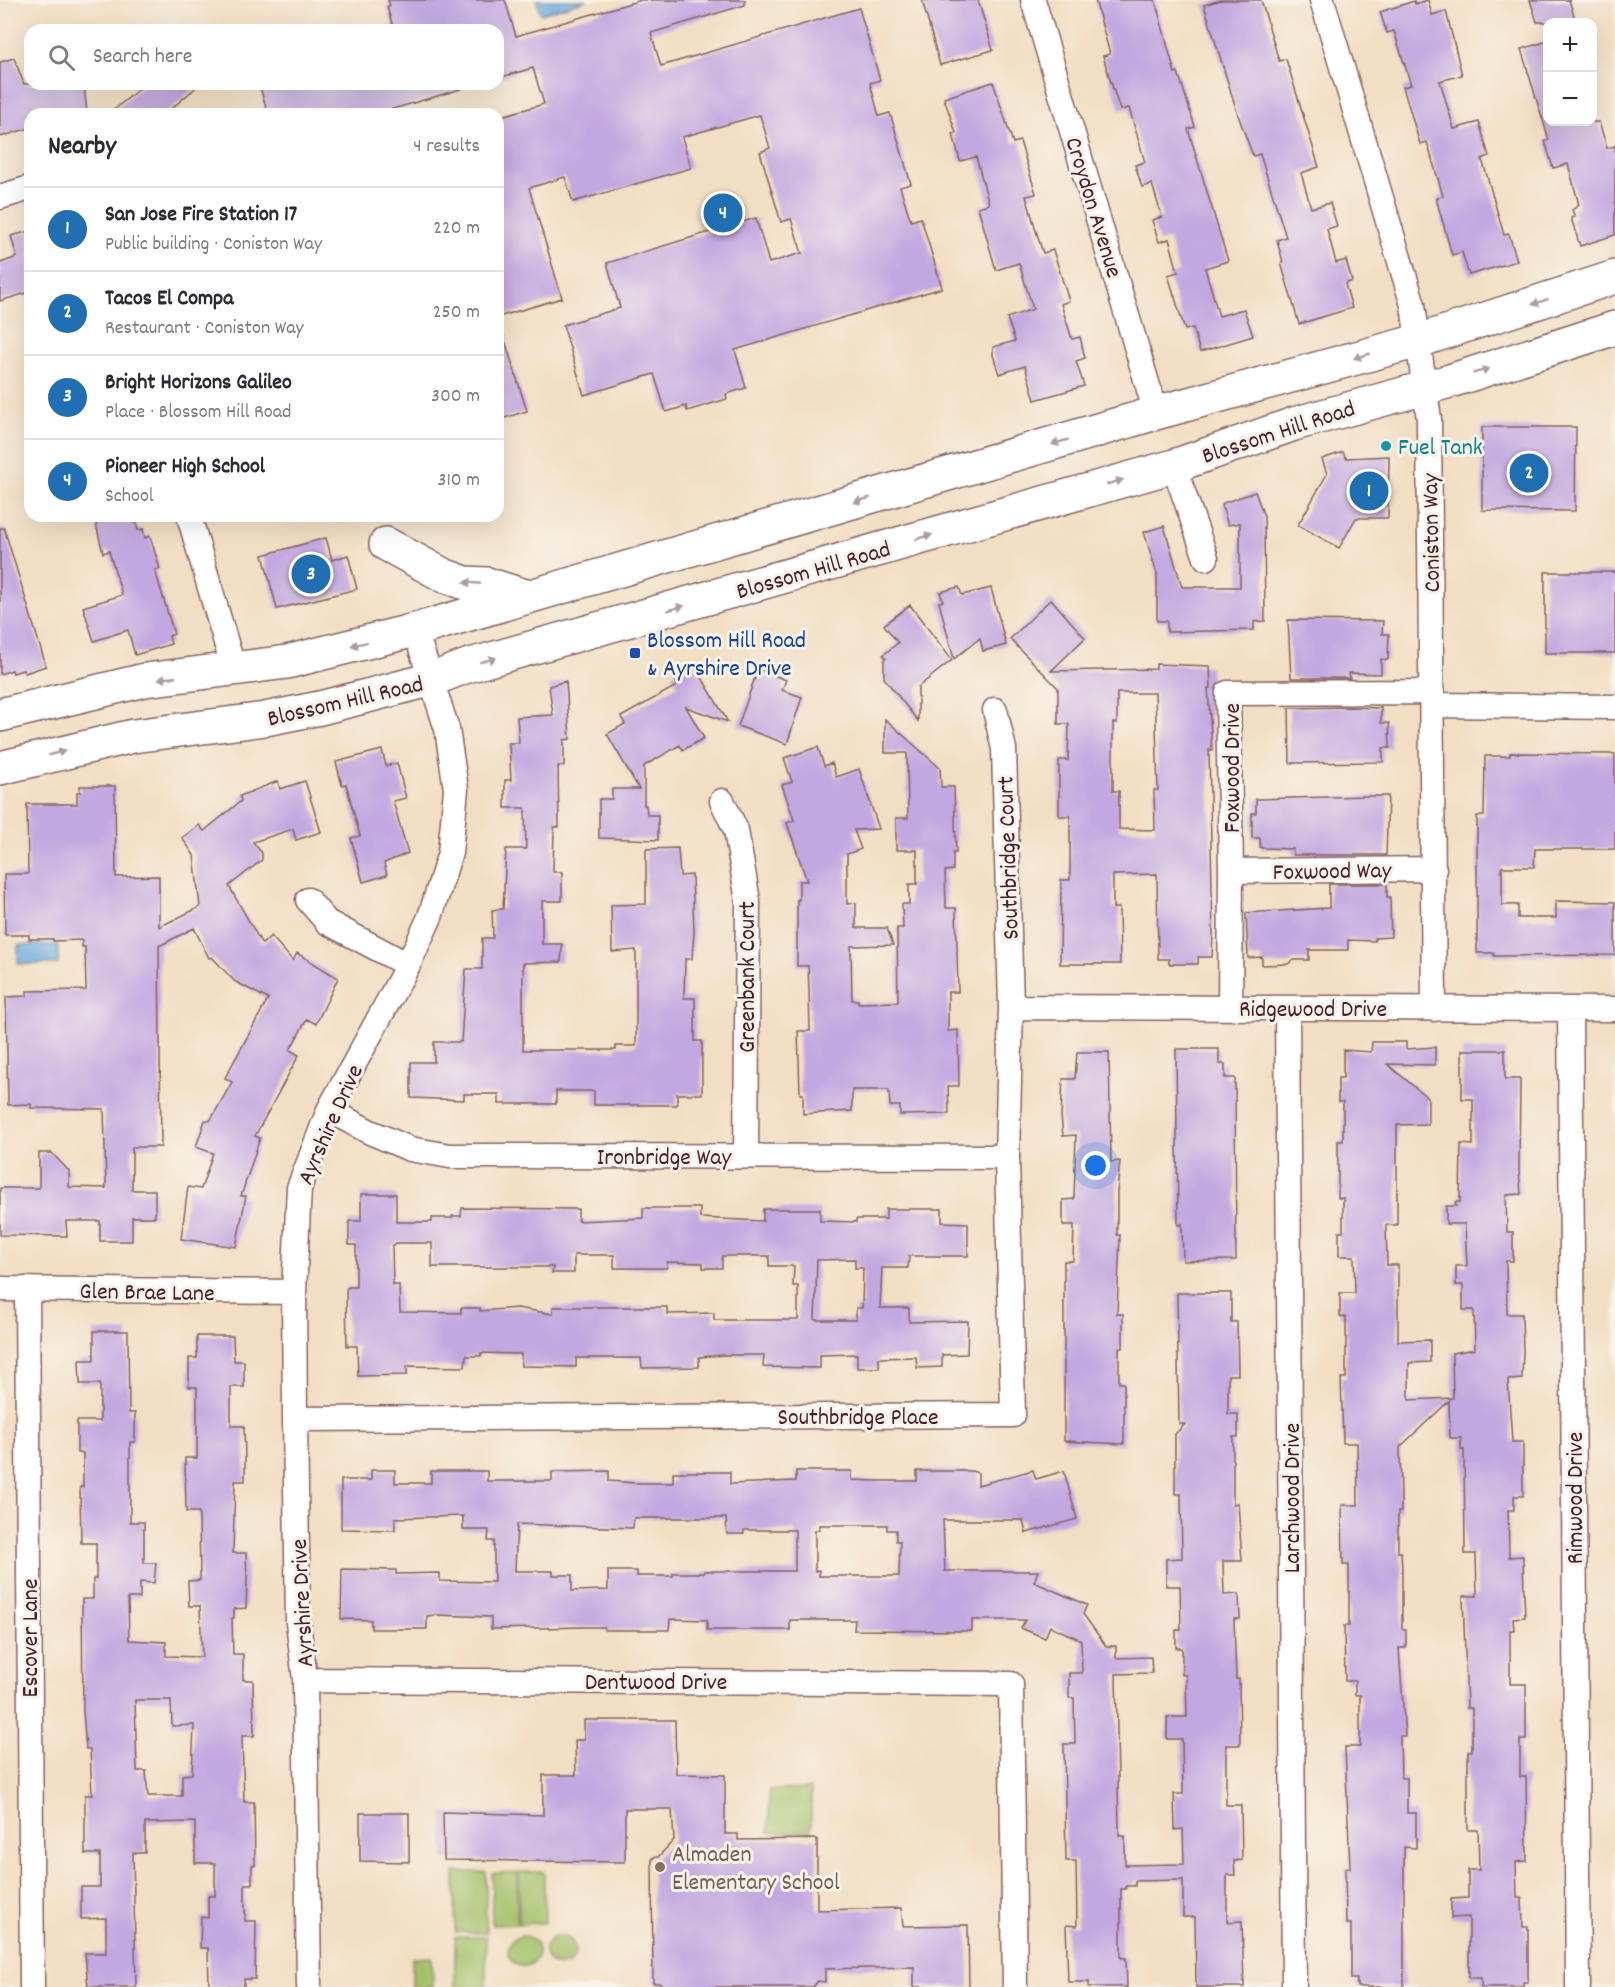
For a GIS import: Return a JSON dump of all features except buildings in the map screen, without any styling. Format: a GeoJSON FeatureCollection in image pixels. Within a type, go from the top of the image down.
{"type":"FeatureCollection","features":[{"type":"Feature","properties":{"kind":"main road","name":"Blossom Hill Road"},"geometry":{"type":"LineString","coordinates":[[0,715],[145,680],[234,670],[304,658],[415,630],[1156,413],[1418,341],[1615,277]]}},
{"type":"Feature","properties":{"kind":"main road","name":"Blossom Hill Road"},"geometry":{"type":"LineString","coordinates":[[0,768],[88,744],[265,719],[433,679],[467,666],[1174,466],[1294,424],[1567,345],[1615,328]]}},
{"type":"Feature","properties":{"kind":"main road"},"geometry":{"type":"LineString","coordinates":[[386,544],[443,575],[465,583],[487,584],[528,597]]}},
{"type":"Feature","properties":{"kind":"street","name":"Croydon Avenue"},"geometry":{"type":"LineString","coordinates":[[1033,0],[1156,413]]}},
{"type":"Feature","properties":{"kind":"street","name":"Coniston Way"},"geometry":{"type":"LineString","coordinates":[[1322,0],[1413,305],[1429,419],[1434,1009]]}},
{"type":"Feature","properties":{"kind":"street"},"geometry":{"type":"LineString","coordinates":[[0,197],[24,190]]}},
{"type":"Feature","properties":{"kind":"street"},"geometry":{"type":"LineString","coordinates":[[1174,466],[1206,558]]}},
{"type":"Feature","properties":{"kind":"street"},"geometry":{"type":"LineString","coordinates":[[191,522],[234,670]]}},
{"type":"Feature","properties":{"kind":"street","name":"Ayrshire Drive"},"geometry":{"type":"LineString","coordinates":[[305,1680],[298,1622],[295,1419],[294,1292],[299,1188],[329,1110],[408,965],[430,916],[450,853],[456,789],[447,729],[433,679],[415,630]]}},
{"type":"Feature","properties":{"kind":"street","name":"Foxwood Drive"},"geometry":{"type":"LineString","coordinates":[[1230,1008],[1231,871],[1228,693],[1432,698]]}},
{"type":"Feature","properties":{"kind":"street"},"geometry":{"type":"LineString","coordinates":[[1432,698],[1615,707]]}},
{"type":"Feature","properties":{"kind":"street","name":"Southbridge Court"},"geometry":{"type":"LineString","coordinates":[[995,710],[1004,749],[1011,1007]]}},
{"type":"Feature","properties":{"kind":"street","name":"Greenbank Court"},"geometry":{"type":"LineString","coordinates":[[722,801],[736,830],[748,902],[746,1156]]}},
{"type":"Feature","properties":{"kind":"street","name":"Foxwood Way"},"geometry":{"type":"LineString","coordinates":[[1231,871],[1434,869]]}},
{"type":"Feature","properties":{"kind":"street"},"geometry":{"type":"LineString","coordinates":[[308,900],[327,922],[408,965]]}},
{"type":"Feature","properties":{"kind":"street","name":"Ridgewood Drive"},"geometry":{"type":"LineString","coordinates":[[1011,1007],[1615,1009]]}},
{"type":"Feature","properties":{"kind":"street","name":"Southbridge Place"},"geometry":{"type":"LineString","coordinates":[[295,1419],[1013,1415],[1007,1157],[1011,1007]]}},
{"type":"Feature","properties":{"kind":"street","name":"Larchwood Drive"},"geometry":{"type":"LineString","coordinates":[[1287,1008],[1294,1987]]}},
{"type":"Feature","properties":{"kind":"street","name":"Rimwood Drive"},"geometry":{"type":"LineString","coordinates":[[1570,1009],[1578,1987]]}},
{"type":"Feature","properties":{"kind":"street","name":"Ironbridge Way"},"geometry":{"type":"LineString","coordinates":[[329,1110],[370,1132],[410,1149],[450,1156],[1007,1157]]}},
{"type":"Feature","properties":{"kind":"street","name":"Glen Brae Lane"},"geometry":{"type":"LineString","coordinates":[[0,1289],[294,1292]]}},
{"type":"Feature","properties":{"kind":"street","name":"Escover Lane"},"geometry":{"type":"LineString","coordinates":[[27,1289],[32,1987]]}},
{"type":"Feature","properties":{"kind":"street"},"geometry":{"type":"LineString","coordinates":[[305,1680],[309,1987]]}},
{"type":"Feature","properties":{"kind":"street","name":"Dentwood Drive"},"geometry":{"type":"LineString","coordinates":[[305,1680],[1011,1684],[1015,1987]]}},
{"type":"Feature","properties":{"kind":"green space"},"geometry":{"type":"Polygon","coordinates":[[[811,1789],[811,1832],[769,1833],[769,1790],[811,1789]]]}},
{"type":"Feature","properties":{"kind":"green space"},"geometry":{"type":"Polygon","coordinates":[[[455,1872],[486,1872],[486,1933],[455,1932],[455,1872]]]}},
{"type":"Feature","properties":{"kind":"green space"},"geometry":{"type":"Polygon","coordinates":[[[517,1872],[517,1924],[492,1925],[492,1873],[517,1872]]]}},
{"type":"Feature","properties":{"kind":"green space"},"geometry":{"type":"Polygon","coordinates":[[[519,1872],[544,1872],[545,1923],[519,1924],[519,1872]]]}},
{"type":"Feature","properties":{"kind":"green space"},"geometry":{"type":"Polygon","coordinates":[[[523,1936],[534,1940],[538,1951],[534,1962],[523,1966],[512,1962],[508,1951],[512,1940],[523,1936]]]}},
{"type":"Feature","properties":{"kind":"green space"},"geometry":{"type":"Polygon","coordinates":[[[560,1936],[571,1940],[575,1951],[571,1962],[560,1966],[549,1962],[545,1951],[549,1940],[560,1936]]]}},
{"type":"Feature","properties":{"kind":"green space"},"geometry":{"type":"Polygon","coordinates":[[[455,1937],[486,1937],[486,1987],[455,1987],[455,1937]]]}},
{"type":"Feature","properties":{"kind":"green space"},"geometry":{"type":"Polygon","coordinates":[[[432,1957],[433,1987],[412,1987],[412,1958],[432,1957]]]}},
{"type":"Feature","properties":{"kind":"water"},"geometry":{"type":"Polygon","coordinates":[[[536,0],[587,0],[541,14],[536,0]]]}},
{"type":"Feature","properties":{"kind":"water"},"geometry":{"type":"Polygon","coordinates":[[[18,945],[58,945],[58,964],[18,964],[18,945]]]}},
{"type":"Feature","properties":{"kind":"place","name":"Pioneer High School"},"geometry":{"type":"Point","coordinates":[723,213]}},
{"type":"Feature","properties":{"kind":"place","name":"Fuel Tank"},"geometry":{"type":"Point","coordinates":[1386,446]}},
{"type":"Feature","properties":{"kind":"place","name":"Tacos El Compa"},"geometry":{"type":"Point","coordinates":[1529,473]}},
{"type":"Feature","properties":{"kind":"place","name":"San Jose Fire Station 17"},"geometry":{"type":"Point","coordinates":[1369,491]}},
{"type":"Feature","properties":{"kind":"place","name":"Bright Horizons Galileo"},"geometry":{"type":"Point","coordinates":[311,574]}},
{"type":"Feature","properties":{"kind":"place","name":"Blossom Hill Road & Ayrshire Drive"},"geometry":{"type":"Point","coordinates":[635,653]}},
{"type":"Feature","properties":{"kind":"place","name":"Almaden Elementary School"},"geometry":{"type":"Point","coordinates":[660,1867]}}]}
